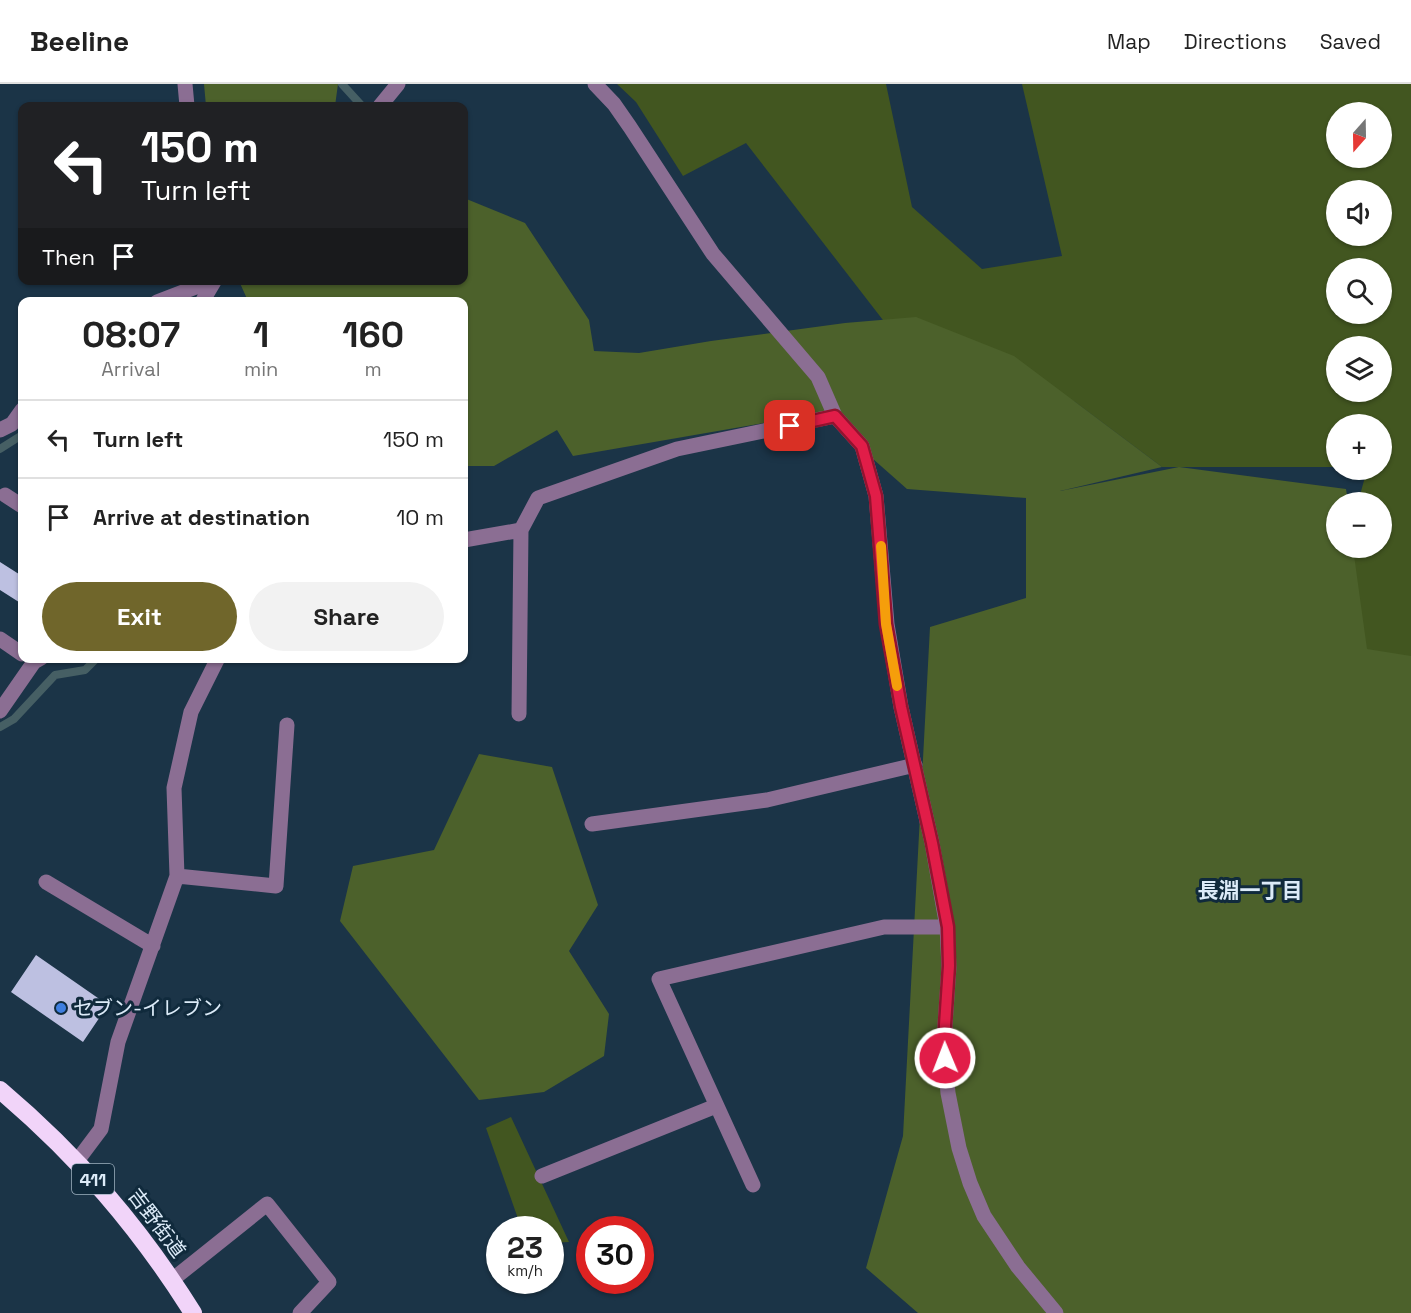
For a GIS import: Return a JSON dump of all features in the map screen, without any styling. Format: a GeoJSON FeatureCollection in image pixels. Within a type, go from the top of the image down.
{"type":"FeatureCollection","features":[{"type":"Feature","properties":{"kind":"highway","name":"吉野街道"},"geometry":{"type":"LineString","coordinates":[[0,1090],[77,1161],[135,1227],[193,1313]]}},
{"type":"Feature","properties":{"kind":"street"},"geometry":{"type":"LineString","coordinates":[[185,84],[187,102]]}},
{"type":"Feature","properties":{"kind":"street"},"geometry":{"type":"LineString","coordinates":[[383,102],[398,84]]}},
{"type":"Feature","properties":{"kind":"street"},"geometry":{"type":"LineString","coordinates":[[595,84],[614,104],[713,254],[818,377],[835,416],[862,446],[876,496],[886,624],[901,707],[932,843],[948,927],[949,966],[945,1058],[948,1093],[959,1148],[984,1216],[1018,1267],[1056,1313]]}},
{"type":"Feature","properties":{"kind":"street"},"geometry":{"type":"LineString","coordinates":[[168,297],[203,285]]}},
{"type":"Feature","properties":{"kind":"street"},"geometry":{"type":"LineString","coordinates":[[0,430],[12,424],[18,416]]}},
{"type":"Feature","properties":{"kind":"street"},"geometry":{"type":"LineString","coordinates":[[519,714],[521,530],[538,498],[677,449],[835,416]]}},
{"type":"Feature","properties":{"kind":"street"},"geometry":{"type":"LineString","coordinates":[[5,495],[18,503]]}},
{"type":"Feature","properties":{"kind":"street"},"geometry":{"type":"LineString","coordinates":[[468,539],[521,530]]}},
{"type":"Feature","properties":{"kind":"street"},"geometry":{"type":"LineString","coordinates":[[0,639],[18,650]]}},
{"type":"Feature","properties":{"kind":"street"},"geometry":{"type":"LineString","coordinates":[[0,711],[29,663]]}},
{"type":"Feature","properties":{"kind":"street"},"geometry":{"type":"LineString","coordinates":[[77,1161],[101,1129],[118,1042],[177,876],[174,788],[191,712],[216,663]]}},
{"type":"Feature","properties":{"kind":"street"},"geometry":{"type":"LineString","coordinates":[[177,876],[276,886],[287,725]]}},
{"type":"Feature","properties":{"kind":"street"},"geometry":{"type":"LineString","coordinates":[[592,824],[767,800],[915,765]]}},
{"type":"Feature","properties":{"kind":"street"},"geometry":{"type":"LineString","coordinates":[[46,882],[153,946]]}},
{"type":"Feature","properties":{"kind":"street"},"geometry":{"type":"LineString","coordinates":[[753,1185],[659,979],[884,927],[948,927]]}},
{"type":"Feature","properties":{"kind":"street"},"geometry":{"type":"LineString","coordinates":[[542,1176],[716,1106]]}},
{"type":"Feature","properties":{"kind":"street"},"geometry":{"type":"LineString","coordinates":[[172,1280],[267,1204],[329,1282],[300,1313]]}},
{"type":"Feature","properties":{"kind":"green space"},"geometry":{"type":"Polygon","coordinates":[[[204,84],[338,84],[336,102],[206,102],[204,84]]]}},
{"type":"Feature","properties":{"kind":"green space"},"geometry":{"type":"Polygon","coordinates":[[[617,84],[886,84],[912,207],[982,269],[1062,256],[1022,84],[1411,84],[1411,672],[1356,674],[1348,558],[1392,558],[1392,492],[1361,492],[1364,480],[1392,480],[1392,414],[1326,414],[1326,467],[1162,467],[1075,402],[1020,372],[886,324],[746,143],[683,176],[636,102],[617,84]]]}},
{"type":"Feature","properties":{"kind":"green space"},"geometry":{"type":"Polygon","coordinates":[[[468,200],[525,223],[589,320],[594,351],[639,353],[845,323],[916,317],[1014,356],[1162,467],[1060,491],[1179,467],[1346,489],[1346,492],[1326,492],[1326,558],[1354,558],[1367,649],[1411,656],[1411,1313],[918,1313],[866,1268],[903,1136],[930,627],[1026,598],[1026,498],[907,489],[821,413],[573,456],[557,430],[494,466],[468,466],[468,297],[246,297],[241,285],[468,285],[468,200]]]}},
{"type":"Feature","properties":{"kind":"green space"},"geometry":{"type":"Polygon","coordinates":[[[479,754],[552,767],[598,905],[569,951],[609,1014],[604,1056],[544,1092],[479,1100],[340,921],[353,866],[434,850],[479,754]]]}},
{"type":"Feature","properties":{"kind":"green space"},"geometry":{"type":"Polygon","coordinates":[[[511,1117],[557,1216],[517,1216],[486,1128],[511,1117]]]}},
{"type":"Feature","properties":{"kind":"green space"},"geometry":{"type":"Polygon","coordinates":[[[564,1231],[569,1242],[564,1242],[564,1231]]]}},
{"type":"Feature","properties":{"kind":"building"},"geometry":{"type":"Polygon","coordinates":[[[0,562],[18,573],[18,601],[0,590],[0,562]]]}},
{"type":"Feature","properties":{"kind":"building"},"geometry":{"type":"Polygon","coordinates":[[[36,955],[108,1005],[83,1042],[11,992],[36,955]]]}},
{"type":"Feature","properties":{"kind":"waterway"},"geometry":{"type":"LineString","coordinates":[[342,84],[358,102]]}},
{"type":"Feature","properties":{"kind":"waterway"},"geometry":{"type":"LineString","coordinates":[[0,449],[18,438]]}},
{"type":"Feature","properties":{"kind":"waterway"},"geometry":{"type":"LineString","coordinates":[[0,727],[14,719],[55,675],[85,670],[92,663]]}},
{"type":"Feature","properties":{"kind":"slow traffic"},"geometry":{"type":"LineString","coordinates":[[881,546],[886,624],[897,686]]}},
{"type":"Feature","properties":{"kind":"place","name":"セブン-イレブン"},"geometry":{"type":"Point","coordinates":[61,1008]}},
{"type":"Feature","properties":{"kind":"district","name":"長淵一丁目"},"geometry":{"type":"Point","coordinates":[1250,890]}},
{"type":"Feature","properties":{"kind":"route"},"geometry":{"type":"LineString","coordinates":[[790,426],[835,416],[862,446],[876,496],[886,624],[901,707],[932,843],[948,927],[949,966],[945,1058]]}}]}
